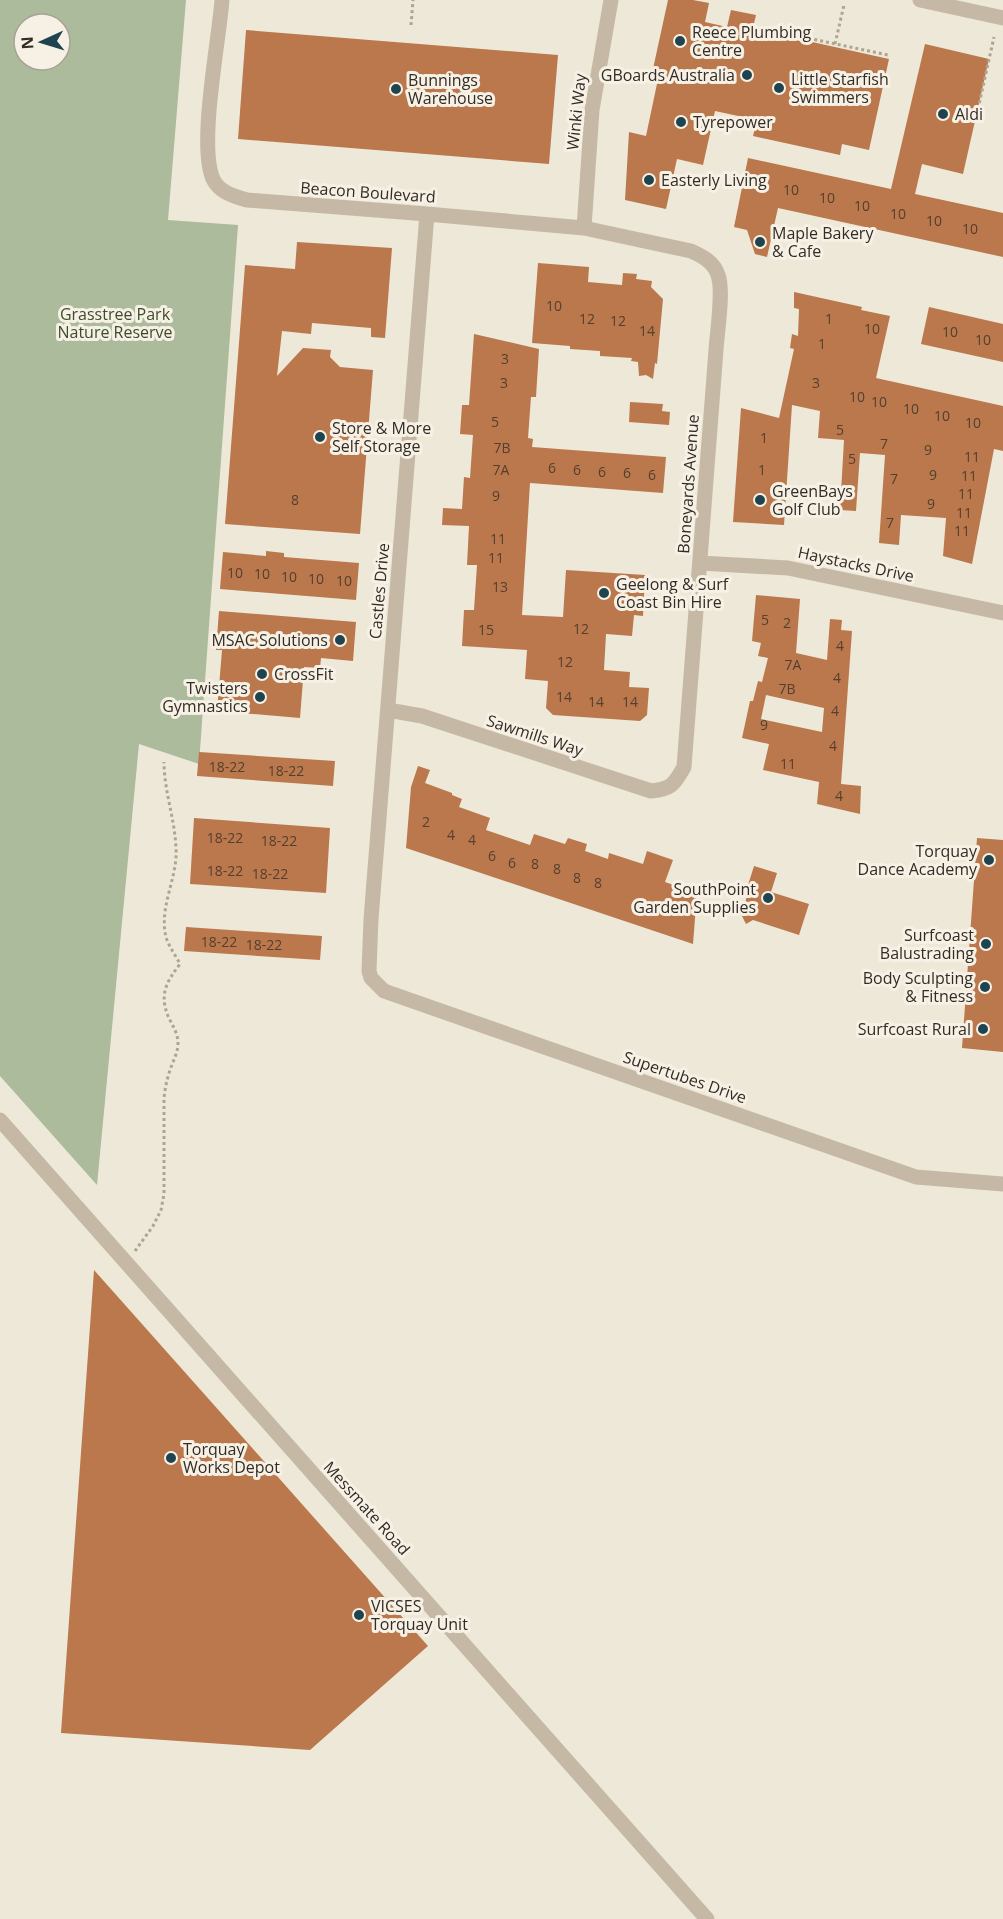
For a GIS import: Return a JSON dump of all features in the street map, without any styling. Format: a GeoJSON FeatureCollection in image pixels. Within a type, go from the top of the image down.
{"type":"FeatureCollection","features":[{"type":"Feature","properties":{"kind":"street","name":"Beacon Boulevard"},"geometry":{"type":"LineString","coordinates":[[222,0],[208,161],[213,180],[226,194],[247,200],[584,228],[667,245],[705,256]]}},
{"type":"Feature","properties":{"kind":"street","name":"Winki Way"},"geometry":{"type":"LineString","coordinates":[[584,228],[592,110],[611,0]]}},
{"type":"Feature","properties":{"kind":"street"},"geometry":{"type":"LineString","coordinates":[[920,0],[1003,18]]}},
{"type":"Feature","properties":{"kind":"street","name":"Castles Drive"},"geometry":{"type":"LineString","coordinates":[[369,970],[371,919],[427,214]]}},
{"type":"Feature","properties":{"kind":"street","name":"Boneyards Avenue"},"geometry":{"type":"LineString","coordinates":[[671,786],[684,767],[720,291],[718,274],[705,256]]}},
{"type":"Feature","properties":{"kind":"street","name":"Haystacks Drive"},"geometry":{"type":"LineString","coordinates":[[700,563],[788,568],[1003,613]]}},
{"type":"Feature","properties":{"kind":"street","name":"Sawmills Way"},"geometry":{"type":"LineString","coordinates":[[388,710],[422,716],[651,791],[671,786]]}},
{"type":"Feature","properties":{"kind":"street","name":"Supertubes Drive"},"geometry":{"type":"LineString","coordinates":[[369,970],[371,978],[384,991],[916,1177],[1003,1184]]}},
{"type":"Feature","properties":{"kind":"street","name":"Messmate Road"},"geometry":{"type":"LineString","coordinates":[[0,1120],[707,1919]]}},
{"type":"Feature","properties":{"kind":"path"},"geometry":{"type":"LineString","coordinates":[[411,25],[413,0]]}},
{"type":"Feature","properties":{"kind":"path"},"geometry":{"type":"LineString","coordinates":[[835,44],[844,5]]}},
{"type":"Feature","properties":{"kind":"path"},"geometry":{"type":"LineString","coordinates":[[779,32],[888,55]]}},
{"type":"Feature","properties":{"kind":"path"},"geometry":{"type":"LineString","coordinates":[[978,109],[994,37]]}},
{"type":"Feature","properties":{"kind":"path"},"geometry":{"type":"LineString","coordinates":[[124,1260],[136,1250],[161,1210],[164,1194],[164,1098],[167,1078],[178,1046],[164,1002],[168,980],[180,964],[167,940],[164,918],[177,851],[174,824],[164,783],[164,762]]}},
{"type":"Feature","properties":{"kind":"green space","name":"Grasstree Park Nature Reserve"},"geometry":{"type":"Polygon","coordinates":[[[0,0],[186,0],[168,220],[238,225],[199,764],[139,744],[97,1185],[0,1076],[0,0]]]}},
{"type":"Feature","properties":{"kind":"building"},"geometry":{"type":"Polygon","coordinates":[[[668,0],[693,0],[709,3],[705,22],[727,27],[731,10],[756,15],[752,32],[775,37],[776,34],[889,59],[869,150],[842,144],[840,155],[753,136],[757,120],[715,111],[703,165],[677,159],[666,209],[625,200],[629,132],[646,136],[658,79],[651,78],[668,0]]]}},
{"type":"Feature","properties":{"kind":"building"},"geometry":{"type":"Polygon","coordinates":[[[246,30],[558,55],[549,164],[238,139],[246,30]]]}},
{"type":"Feature","properties":{"kind":"building"},"geometry":{"type":"Polygon","coordinates":[[[925,44],[989,59],[963,174],[922,164],[915,194],[1003,213],[1003,257],[778,208],[767,257],[755,254],[747,230],[734,227],[748,158],[891,189],[925,44]]]}},
{"type":"Feature","properties":{"kind":"building"},"geometry":{"type":"Polygon","coordinates":[[[297,242],[392,248],[385,338],[371,337],[371,328],[312,323],[311,334],[282,331],[277,376],[303,348],[331,350],[330,357],[340,367],[373,370],[360,534],[225,524],[245,265],[295,269],[297,242]]]}},
{"type":"Feature","properties":{"kind":"building"},"geometry":{"type":"Polygon","coordinates":[[[538,263],[589,267],[588,282],[622,285],[623,273],[637,274],[636,279],[652,281],[651,287],[663,299],[657,364],[655,363],[653,379],[646,375],[639,376],[638,362],[631,361],[632,358],[600,356],[600,351],[532,343],[538,263]]]}},
{"type":"Feature","properties":{"kind":"building"},"geometry":{"type":"Polygon","coordinates":[[[794,292],[862,307],[861,310],[890,316],[876,378],[1003,406],[1003,451],[994,449],[972,564],[943,556],[946,518],[901,515],[899,545],[879,543],[885,455],[860,453],[856,511],[840,510],[844,440],[818,438],[820,411],[792,405],[784,525],[733,522],[741,408],[779,418],[794,349],[790,348],[792,334],[798,336],[799,309],[794,308],[794,292]]]}},
{"type":"Feature","properties":{"kind":"building"},"geometry":{"type":"Polygon","coordinates":[[[929,307],[1003,324],[1003,362],[921,344],[929,307]]]}},
{"type":"Feature","properties":{"kind":"building"},"geometry":{"type":"Polygon","coordinates":[[[474,334],[539,349],[536,397],[531,397],[528,438],[533,439],[532,447],[666,457],[663,493],[530,483],[522,615],[563,617],[566,570],[645,575],[643,616],[634,615],[632,636],[606,634],[604,670],[630,672],[629,687],[649,688],[647,715],[640,721],[553,715],[546,708],[548,681],[525,679],[527,650],[462,646],[464,610],[474,610],[477,565],[467,565],[469,526],[442,525],[443,508],[462,509],[464,477],[470,478],[473,435],[460,434],[462,405],[469,405],[474,334]]]}},
{"type":"Feature","properties":{"kind":"building"},"geometry":{"type":"Polygon","coordinates":[[[630,402],[663,404],[662,411],[670,412],[669,425],[629,422],[630,402]]]}},
{"type":"Feature","properties":{"kind":"building"},"geometry":{"type":"Polygon","coordinates":[[[266,551],[284,553],[284,557],[359,563],[356,600],[220,589],[223,552],[266,556],[266,551]]]}},
{"type":"Feature","properties":{"kind":"building"},"geometry":{"type":"Polygon","coordinates":[[[756,595],[800,599],[796,653],[827,660],[830,619],[842,620],[841,630],[852,631],[841,784],[861,786],[860,814],[817,804],[819,782],[763,770],[769,744],[742,738],[750,701],[753,701],[758,681],[762,682],[768,658],[758,656],[761,643],[752,641],[756,595]],[[766,695],[761,719],[822,732],[824,708],[766,695]]]}},
{"type":"Feature","properties":{"kind":"building"},"geometry":{"type":"Polygon","coordinates":[[[219,611],[356,622],[353,661],[321,658],[320,668],[304,667],[300,718],[217,711],[222,650],[216,650],[219,611]]]}},
{"type":"Feature","properties":{"kind":"building"},"geometry":{"type":"Polygon","coordinates":[[[199,752],[335,761],[333,786],[197,776],[199,752]]]}},
{"type":"Feature","properties":{"kind":"building"},"geometry":{"type":"Polygon","coordinates":[[[418,766],[430,770],[425,783],[462,799],[459,807],[490,818],[486,830],[530,845],[534,834],[565,844],[568,838],[587,844],[585,851],[608,859],[609,853],[643,864],[647,851],[673,860],[665,882],[697,893],[693,944],[406,848],[411,787],[418,766]]]}},
{"type":"Feature","properties":{"kind":"building"},"geometry":{"type":"Polygon","coordinates":[[[194,818],[330,828],[326,893],[190,884],[194,818]]]}},
{"type":"Feature","properties":{"kind":"building"},"geometry":{"type":"Polygon","coordinates":[[[977,838],[1003,840],[1003,1052],[962,1048],[977,838]]]}},
{"type":"Feature","properties":{"kind":"building","name":"SouthPoint Garden Supplies"},"geometry":{"type":"Polygon","coordinates":[[[754,866],[777,873],[771,892],[809,904],[799,935],[753,920],[746,924],[741,914],[751,885],[748,885],[754,866]]]}},
{"type":"Feature","properties":{"kind":"building"},"geometry":{"type":"Polygon","coordinates":[[[186,927],[322,936],[320,960],[184,951],[186,927]]]}},
{"type":"Feature","properties":{"kind":"building","name":"Torquay Works Depot"},"geometry":{"type":"Polygon","coordinates":[[[94,1270],[428,1646],[310,1750],[61,1733],[94,1270]]]}},
{"type":"Feature","properties":{"kind":"place","name":"Reece Plumbing Centre"},"geometry":{"type":"Point","coordinates":[680,41]}},
{"type":"Feature","properties":{"kind":"place","name":"GBoards Australia"},"geometry":{"type":"Point","coordinates":[747,75]}},
{"type":"Feature","properties":{"kind":"place","name":"Little Starfish Swimmers"},"geometry":{"type":"Point","coordinates":[779,88]}},
{"type":"Feature","properties":{"kind":"place","name":"Bunnings Warehouse"},"geometry":{"type":"Point","coordinates":[396,89]}},
{"type":"Feature","properties":{"kind":"place","name":"Aldi"},"geometry":{"type":"Point","coordinates":[943,114]}},
{"type":"Feature","properties":{"kind":"place","name":"Tyrepower"},"geometry":{"type":"Point","coordinates":[681,122]}},
{"type":"Feature","properties":{"kind":"place","name":"Easterly Living"},"geometry":{"type":"Point","coordinates":[649,180]}},
{"type":"Feature","properties":{"kind":"place","name":"Maple Bakery & Cafe"},"geometry":{"type":"Point","coordinates":[760,242]}},
{"type":"Feature","properties":{"kind":"place","name":"Store & More Self Storage"},"geometry":{"type":"Point","coordinates":[320,437]}},
{"type":"Feature","properties":{"kind":"place","name":"GreenBays Golf Club"},"geometry":{"type":"Point","coordinates":[760,500]}},
{"type":"Feature","properties":{"kind":"place","name":"Geelong & Surf Coast Bin Hire"},"geometry":{"type":"Point","coordinates":[604,593]}},
{"type":"Feature","properties":{"kind":"place","name":"MSAC Solutions"},"geometry":{"type":"Point","coordinates":[340,640]}},
{"type":"Feature","properties":{"kind":"place","name":"CrossFit"},"geometry":{"type":"Point","coordinates":[262,674]}},
{"type":"Feature","properties":{"kind":"place","name":"Twisters Gymnastics"},"geometry":{"type":"Point","coordinates":[260,697]}},
{"type":"Feature","properties":{"kind":"place","name":"Torquay Dance Academy"},"geometry":{"type":"Point","coordinates":[989,860]}},
{"type":"Feature","properties":{"kind":"place","name":"SouthPoint Garden Supplies"},"geometry":{"type":"Point","coordinates":[768,898]}},
{"type":"Feature","properties":{"kind":"place","name":"Surfcoast Balustrading"},"geometry":{"type":"Point","coordinates":[986,944]}},
{"type":"Feature","properties":{"kind":"place","name":"Body Sculpting & Fitness"},"geometry":{"type":"Point","coordinates":[985,987]}},
{"type":"Feature","properties":{"kind":"place","name":"Surfcoast Rural"},"geometry":{"type":"Point","coordinates":[983,1029]}},
{"type":"Feature","properties":{"kind":"place","name":"Torquay Works Depot"},"geometry":{"type":"Point","coordinates":[171,1458]}},
{"type":"Feature","properties":{"kind":"place","name":"VICSES Torquay Unit"},"geometry":{"type":"Point","coordinates":[359,1615]}}]}
